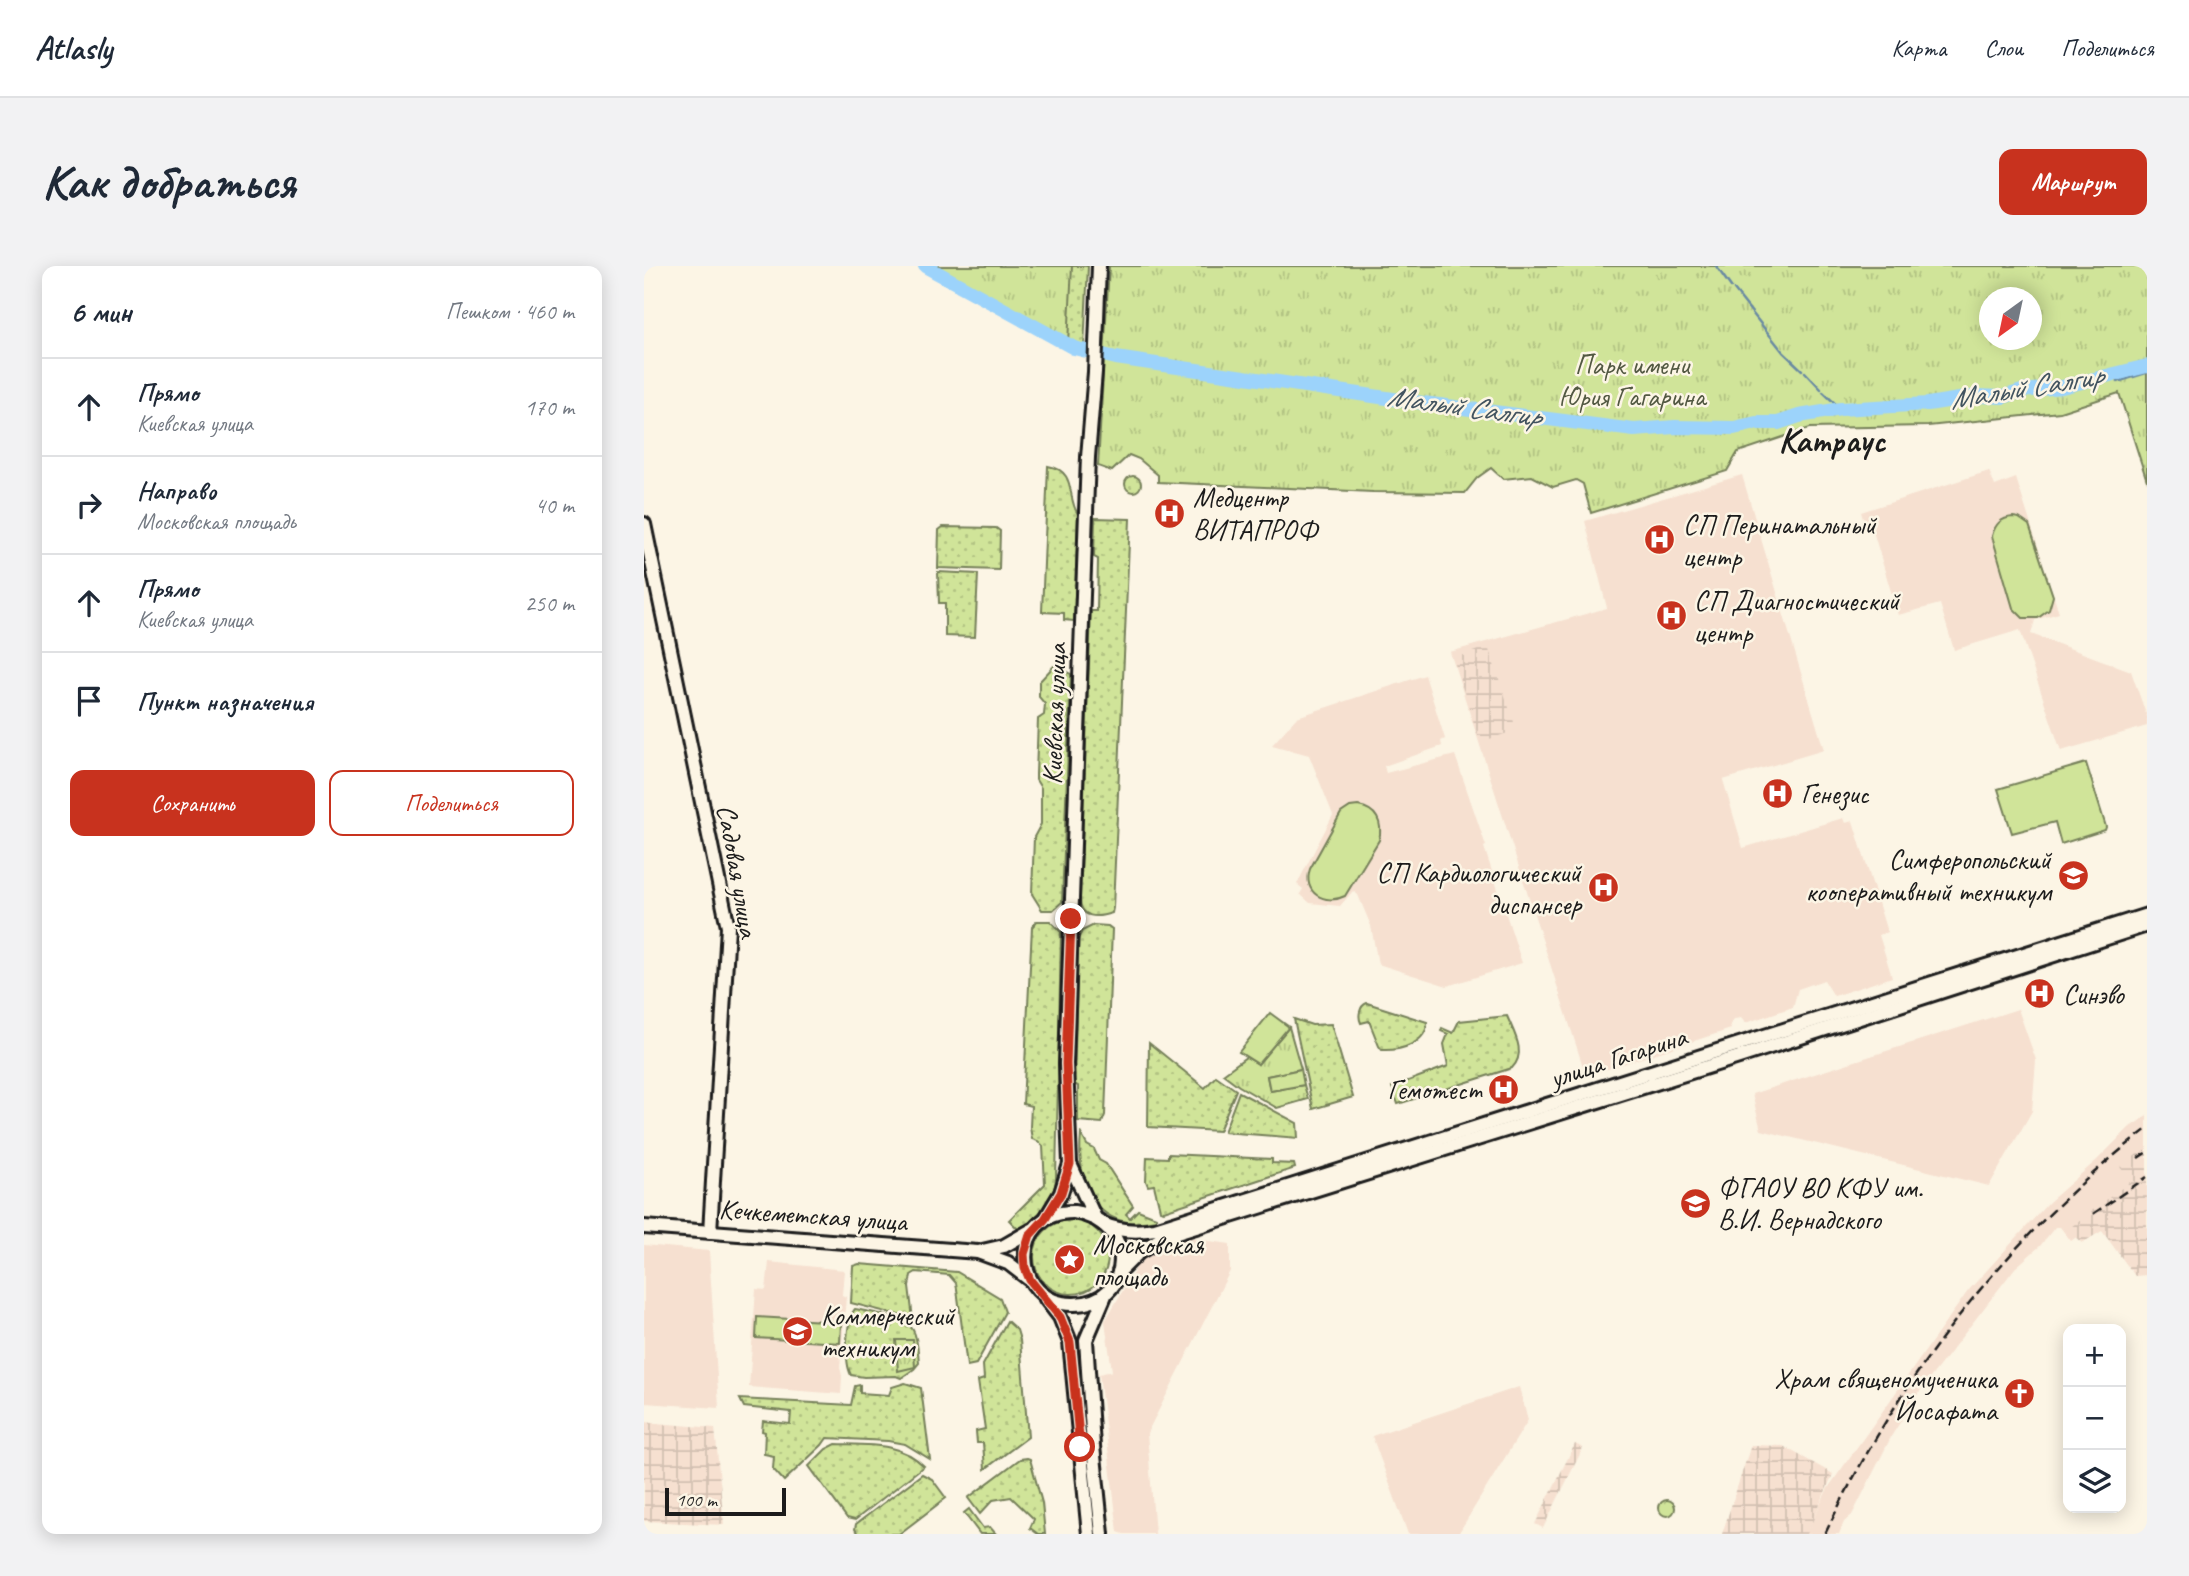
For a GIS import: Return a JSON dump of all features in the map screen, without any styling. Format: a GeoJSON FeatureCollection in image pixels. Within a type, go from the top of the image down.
{"type":"FeatureCollection","features":[{"type":"Feature","properties":{"kind":"main road","name":"Киевская улица"},"geometry":{"type":"LineString","coordinates":[[1045,1219],[1061,1193],[1070,1164],[1066,1064],[1088,457],[1095,372],[1099,266]]}},
{"type":"Feature","properties":{"kind":"main road","name":"Садовая улица"},"geometry":{"type":"LineString","coordinates":[[644,524],[728,928],[709,1232]]}},
{"type":"Feature","properties":{"kind":"main road","name":"улица Гагарина"},"geometry":{"type":"LineString","coordinates":[[1099,1221],[1113,1228],[1133,1231],[1155,1229],[2147,915]]}},
{"type":"Feature","properties":{"kind":"main road","name":"улица Гагарина"},"geometry":{"type":"LineString","coordinates":[[1119,1272],[1145,1248],[1164,1237],[1739,1057],[2147,925]]}},
{"type":"Feature","properties":{"kind":"main road","name":"Киевская улица"},"geometry":{"type":"LineString","coordinates":[[1070,1164],[1099,1221]]}},
{"type":"Feature","properties":{"kind":"main road"},"geometry":{"type":"LineString","coordinates":[[1089,1534],[1070,1342],[1060,1317],[1030,1280],[1025,1268],[1024,1254],[1034,1229],[1045,1219],[1068,1212],[1099,1221],[1112,1231],[1122,1255],[1119,1272],[1086,1340],[1102,1534]]}},
{"type":"Feature","properties":{"kind":"main road","name":"Кечкеметская улица"},"geometry":{"type":"LineString","coordinates":[[644,1227],[978,1252],[1008,1263],[1030,1280]]}},
{"type":"Feature","properties":{"kind":"main road","name":"Кечкеметская улица"},"geometry":{"type":"LineString","coordinates":[[978,1252],[1004,1246],[1034,1229]]}},
{"type":"Feature","properties":{"kind":"main road"},"geometry":{"type":"LineString","coordinates":[[1039,1291],[1057,1302],[1076,1304],[1096,1299],[1108,1290]]}},
{"type":"Feature","properties":{"kind":"shaded area"},"geometry":{"type":"Polygon","coordinates":[[[1989,471],[1995,486],[2016,478],[2059,613],[2035,620],[2031,634],[2131,671],[2147,717],[2147,726],[2061,751],[2020,630],[1954,650],[1940,604],[1898,615],[1873,531],[1867,532],[1861,512],[1989,471]]]}},
{"type":"Feature","properties":{"kind":"shaded area"},"geometry":{"type":"Polygon","coordinates":[[[1742,475],[1824,750],[1723,780],[1743,848],[1843,818],[1845,823],[1853,821],[1887,932],[1879,935],[1892,977],[1834,996],[1824,980],[1798,989],[1793,1007],[1745,1023],[1741,1018],[1734,1019],[1730,1025],[1731,1029],[1586,1076],[1450,652],[1607,608],[1585,521],[1742,475]]]}},
{"type":"Feature","properties":{"kind":"shaded area"},"geometry":{"type":"Polygon","coordinates":[[[1488,647],[1515,725],[1511,732],[1480,742],[1453,658],[1488,647]]]}},
{"type":"Feature","properties":{"kind":"shaded area"},"geometry":{"type":"Polygon","coordinates":[[[1425,675],[1445,739],[1441,741],[1442,746],[1384,766],[1386,773],[1455,755],[1522,963],[1447,986],[1378,964],[1371,926],[1358,895],[1353,891],[1340,906],[1310,903],[1300,894],[1303,889],[1297,884],[1333,815],[1309,755],[1272,745],[1297,717],[1425,675]]]}},
{"type":"Feature","properties":{"kind":"shaded area"},"geometry":{"type":"Polygon","coordinates":[[[2018,1009],[2036,1060],[2032,1111],[1989,1186],[1761,1130],[1752,1094],[2018,1009]]]}},
{"type":"Feature","properties":{"kind":"shaded area"},"geometry":{"type":"Polygon","coordinates":[[[2147,1116],[2147,1186],[2071,1241],[2060,1227],[2055,1227],[2040,1246],[2015,1268],[1920,1391],[1892,1435],[1852,1515],[1844,1522],[1839,1534],[1806,1534],[1828,1488],[1968,1291],[2049,1202],[2130,1127],[2147,1116]]]}},
{"type":"Feature","properties":{"kind":"shaded area"},"geometry":{"type":"Polygon","coordinates":[[[2147,1147],[2147,1275],[2135,1276],[2102,1231],[2082,1243],[2067,1230],[2131,1181],[2120,1167],[2147,1147]]]}},
{"type":"Feature","properties":{"kind":"shaded area"},"geometry":{"type":"Polygon","coordinates":[[[1183,1237],[1230,1244],[1230,1271],[1147,1433],[1155,1534],[1124,1534],[1118,1532],[1099,1374],[1112,1371],[1105,1321],[1143,1256],[1156,1246],[1183,1237]]]}},
{"type":"Feature","properties":{"kind":"shaded area"},"geometry":{"type":"Polygon","coordinates":[[[644,1245],[709,1251],[719,1408],[644,1403],[644,1245]]]}},
{"type":"Feature","properties":{"kind":"shaded area","name":"Коммерческий техникум"},"geometry":{"type":"Polygon","coordinates":[[[769,1262],[844,1270],[842,1295],[846,1297],[840,1367],[841,1394],[749,1387],[756,1289],[766,1290],[769,1262]]]}},
{"type":"Feature","properties":{"kind":"shaded area"},"geometry":{"type":"Polygon","coordinates":[[[1519,1387],[1528,1420],[1458,1534],[1408,1534],[1372,1436],[1519,1387]]]}},
{"type":"Feature","properties":{"kind":"shaded area"},"geometry":{"type":"Polygon","coordinates":[[[644,1422],[715,1428],[724,1525],[644,1521],[644,1422]]]}},
{"type":"Feature","properties":{"kind":"shaded area"},"geometry":{"type":"Polygon","coordinates":[[[1575,1444],[1583,1448],[1543,1528],[1535,1524],[1575,1444]]]}},
{"type":"Feature","properties":{"kind":"shaded area"},"geometry":{"type":"Polygon","coordinates":[[[1751,1445],[1783,1446],[1833,1474],[1807,1534],[1722,1534],[1751,1445]]]}},
{"type":"Feature","properties":{"kind":"green space"},"geometry":{"type":"Polygon","coordinates":[[[930,266],[1072,266],[1068,343],[930,266]]]}},
{"type":"Feature","properties":{"kind":"green space"},"geometry":{"type":"Polygon","coordinates":[[[1061,266],[1088,266],[1084,348],[1075,347],[1051,332],[1061,266]]]}},
{"type":"Feature","properties":{"kind":"green space","name":"Парк имени Юрия Гагарина"},"geometry":{"type":"Polygon","coordinates":[[[1109,266],[2147,266],[2147,481],[2119,393],[2060,412],[1928,426],[1810,428],[1738,452],[1727,471],[1591,513],[1583,484],[1576,480],[1553,487],[1532,476],[1503,479],[1491,468],[1477,478],[1465,493],[1373,492],[1158,482],[1158,475],[1139,459],[1129,455],[1112,471],[1098,466],[1109,266]]]}},
{"type":"Feature","properties":{"kind":"green space"},"geometry":{"type":"Polygon","coordinates":[[[1048,466],[1064,473],[1068,479],[1074,508],[1078,514],[1074,621],[1064,620],[1064,613],[1042,612],[1048,466]]]}},
{"type":"Feature","properties":{"kind":"green space"},"geometry":{"type":"Polygon","coordinates":[[[1133,476],[1139,478],[1139,490],[1133,492],[1127,490],[1125,484],[1127,478],[1133,476]]]}},
{"type":"Feature","properties":{"kind":"green space"},"geometry":{"type":"Polygon","coordinates":[[[2013,517],[2029,525],[2053,596],[2049,610],[2038,618],[2023,618],[2013,608],[1992,536],[1999,522],[2013,517]]]}},
{"type":"Feature","properties":{"kind":"green space"},"geometry":{"type":"Polygon","coordinates":[[[1095,518],[1130,519],[1113,908],[1112,913],[1101,916],[1086,914],[1080,899],[1091,611],[1097,611],[1098,559],[1094,557],[1095,518]]]}},
{"type":"Feature","properties":{"kind":"green space"},"geometry":{"type":"Polygon","coordinates":[[[943,527],[996,528],[1000,531],[999,570],[938,568],[939,530],[943,527]]]}},
{"type":"Feature","properties":{"kind":"green space"},"geometry":{"type":"Polygon","coordinates":[[[938,572],[978,574],[975,637],[945,636],[945,603],[939,603],[938,572]]]}},
{"type":"Feature","properties":{"kind":"green space"},"geometry":{"type":"Polygon","coordinates":[[[1054,666],[1071,674],[1062,902],[1053,910],[1042,910],[1032,894],[1034,837],[1041,824],[1041,788],[1036,780],[1038,719],[1044,715],[1045,704],[1039,697],[1039,682],[1054,666]]]}},
{"type":"Feature","properties":{"kind":"green space"},"geometry":{"type":"Polygon","coordinates":[[[2086,763],[2105,830],[2061,844],[2055,822],[2012,833],[1998,789],[2086,763]]]}},
{"type":"Feature","properties":{"kind":"green space"},"geometry":{"type":"Polygon","coordinates":[[[1358,806],[1370,810],[1377,818],[1379,840],[1345,896],[1337,899],[1323,898],[1312,891],[1309,885],[1310,869],[1341,813],[1350,807],[1358,806]]]}},
{"type":"Feature","properties":{"kind":"green space"},"geometry":{"type":"Polygon","coordinates":[[[1037,921],[1050,921],[1061,932],[1056,1179],[1048,1202],[1021,1232],[1009,1220],[1045,1184],[1043,1146],[1032,1139],[1031,1106],[1023,1104],[1032,927],[1037,921]]]}},
{"type":"Feature","properties":{"kind":"green space"},"geometry":{"type":"Polygon","coordinates":[[[1094,925],[1112,929],[1105,1115],[1102,1123],[1078,1121],[1078,1086],[1074,1084],[1078,939],[1082,931],[1094,925]]]}},
{"type":"Feature","properties":{"kind":"green space"},"geometry":{"type":"Polygon","coordinates":[[[1367,1003],[1427,1022],[1423,1035],[1405,1047],[1382,1050],[1369,1021],[1360,1021],[1361,1009],[1367,1003]]]}},
{"type":"Feature","properties":{"kind":"green space"},"geometry":{"type":"Polygon","coordinates":[[[1270,1013],[1289,1027],[1258,1064],[1239,1052],[1270,1013]]]}},
{"type":"Feature","properties":{"kind":"green space"},"geometry":{"type":"Polygon","coordinates":[[[1507,1016],[1519,1049],[1519,1056],[1512,1068],[1398,1104],[1392,1087],[1448,1066],[1444,1044],[1448,1034],[1441,1031],[1442,1028],[1453,1033],[1459,1021],[1507,1016]]]}},
{"type":"Feature","properties":{"kind":"green space"},"geometry":{"type":"Polygon","coordinates":[[[1294,1019],[1312,1025],[1331,1024],[1353,1097],[1313,1109],[1294,1019]]]}},
{"type":"Feature","properties":{"kind":"green space"},"geometry":{"type":"Polygon","coordinates":[[[1289,1027],[1301,1069],[1267,1076],[1270,1091],[1304,1085],[1308,1099],[1277,1108],[1223,1074],[1246,1057],[1258,1064],[1289,1027]]]}},
{"type":"Feature","properties":{"kind":"green space"},"geometry":{"type":"Polygon","coordinates":[[[1149,1043],[1205,1088],[1216,1076],[1236,1090],[1219,1131],[1148,1127],[1149,1043]]]}},
{"type":"Feature","properties":{"kind":"green space"},"geometry":{"type":"Polygon","coordinates":[[[1301,1069],[1304,1085],[1270,1091],[1267,1076],[1301,1069]]]}},
{"type":"Feature","properties":{"kind":"green space"},"geometry":{"type":"Polygon","coordinates":[[[1239,1092],[1297,1123],[1298,1138],[1224,1132],[1239,1092]]]}},
{"type":"Feature","properties":{"kind":"green space"},"geometry":{"type":"Polygon","coordinates":[[[1081,1134],[1087,1145],[1094,1149],[1099,1160],[1106,1164],[1133,1206],[1126,1214],[1130,1218],[1138,1210],[1156,1217],[1156,1220],[1118,1220],[1094,1201],[1082,1171],[1081,1134]]]}},
{"type":"Feature","properties":{"kind":"green space"},"geometry":{"type":"Polygon","coordinates":[[[1168,1154],[1272,1159],[1272,1163],[1294,1164],[1295,1168],[1164,1211],[1160,1210],[1154,1185],[1148,1186],[1146,1181],[1147,1157],[1168,1158],[1168,1154]]]}},
{"type":"Feature","properties":{"kind":"green space","name":"Московская площадь"},"geometry":{"type":"Polygon","coordinates":[[[1071,1220],[1085,1223],[1097,1231],[1105,1243],[1108,1257],[1105,1271],[1097,1283],[1085,1291],[1071,1294],[1057,1291],[1045,1283],[1037,1271],[1034,1257],[1037,1243],[1045,1231],[1057,1223],[1071,1220]]]}},
{"type":"Feature","properties":{"kind":"green space"},"geometry":{"type":"Polygon","coordinates":[[[859,1264],[957,1272],[1000,1298],[1005,1312],[976,1364],[967,1366],[956,1283],[949,1275],[916,1272],[911,1275],[909,1286],[912,1315],[906,1317],[851,1303],[853,1266],[859,1264]]]}},
{"type":"Feature","properties":{"kind":"green space"},"geometry":{"type":"Polygon","coordinates":[[[855,1309],[887,1316],[909,1325],[918,1346],[919,1363],[914,1369],[901,1378],[851,1375],[847,1361],[847,1341],[855,1309]]]}},
{"type":"Feature","properties":{"kind":"green space"},"geometry":{"type":"Polygon","coordinates":[[[757,1317],[841,1322],[840,1343],[756,1338],[757,1317]]]}},
{"type":"Feature","properties":{"kind":"green space"},"geometry":{"type":"Polygon","coordinates":[[[1007,1321],[1017,1330],[1020,1340],[1028,1437],[985,1469],[983,1443],[977,1443],[976,1431],[985,1429],[978,1381],[984,1379],[983,1365],[1007,1321]]]}},
{"type":"Feature","properties":{"kind":"green space"},"geometry":{"type":"Polygon","coordinates":[[[896,1340],[913,1340],[915,1367],[898,1371],[896,1340]]]}},
{"type":"Feature","properties":{"kind":"green space"},"geometry":{"type":"Polygon","coordinates":[[[905,1383],[921,1388],[930,1459],[905,1444],[827,1438],[784,1481],[773,1469],[774,1456],[764,1454],[763,1421],[790,1424],[791,1412],[744,1407],[740,1399],[851,1405],[855,1386],[860,1385],[860,1393],[889,1395],[892,1387],[905,1383]]]}},
{"type":"Feature","properties":{"kind":"green space"},"geometry":{"type":"Polygon","coordinates":[[[836,1444],[883,1446],[905,1453],[924,1466],[855,1520],[847,1518],[809,1466],[826,1449],[836,1444]]]}},
{"type":"Feature","properties":{"kind":"green space"},"geometry":{"type":"Polygon","coordinates":[[[1020,1459],[1030,1459],[1042,1503],[1045,1534],[1038,1534],[1030,1528],[1034,1519],[1011,1497],[993,1500],[980,1514],[968,1498],[1020,1459]]]}},
{"type":"Feature","properties":{"kind":"green space"},"geometry":{"type":"Polygon","coordinates":[[[922,1474],[932,1479],[946,1498],[899,1534],[858,1534],[856,1524],[922,1474]]]}},
{"type":"Feature","properties":{"kind":"green space"},"geometry":{"type":"Polygon","coordinates":[[[1667,1500],[1673,1502],[1673,1514],[1667,1516],[1661,1514],[1659,1508],[1661,1502],[1667,1500]]]}},
{"type":"Feature","properties":{"kind":"green space"},"geometry":{"type":"Polygon","coordinates":[[[969,1509],[983,1528],[990,1527],[996,1534],[980,1534],[964,1513],[969,1509]]]}},
{"type":"Feature","properties":{"kind":"water"},"geometry":{"type":"Polygon","coordinates":[[[2147,361],[2147,373],[2118,382],[2114,371],[2147,361]]]}},
{"type":"Feature","properties":{"kind":"waterway","name":"Малый Салгир"},"geometry":{"type":"LineString","coordinates":[[925,266],[1074,348],[1116,358],[1400,400],[1634,430],[1675,427],[1734,428],[1756,423],[1778,423],[1799,416],[1841,409],[1928,404],[1978,396],[2003,397],[2022,391],[2062,387],[2147,366]]}},
{"type":"Feature","properties":{"kind":"waterway"},"geometry":{"type":"LineString","coordinates":[[1716,266],[1731,287]]}},
{"type":"Feature","properties":{"kind":"waterway"},"geometry":{"type":"LineString","coordinates":[[1734,290],[1783,352],[1802,370]]}},
{"type":"Feature","properties":{"kind":"waterway"},"geometry":{"type":"LineString","coordinates":[[1805,372],[1821,389]]}},
{"type":"Feature","properties":{"kind":"waterway"},"geometry":{"type":"LineString","coordinates":[[1823,392],[1841,409]]}},
{"type":"Feature","properties":{"kind":"railway"},"geometry":{"type":"LineString","coordinates":[[1825,1534],[1888,1418],[1923,1364],[1962,1312],[2048,1215],[2147,1129]]}},
{"type":"Feature","properties":{"kind":"railway"},"geometry":{"type":"LineString","coordinates":[[2138,1158],[2147,1152]]}},
{"type":"Feature","properties":{"kind":"railway"},"geometry":{"type":"LineString","coordinates":[[2093,1214],[2147,1177]]}},
{"type":"Feature","properties":{"kind":"place","name":"Медцентр ВИТАПРОФ"},"geometry":{"type":"Point","coordinates":[1170,513]}},
{"type":"Feature","properties":{"kind":"place","name":"СП Перинатальный центр"},"geometry":{"type":"Point","coordinates":[1660,540]}},
{"type":"Feature","properties":{"kind":"place","name":"СП Диагностический центр"},"geometry":{"type":"Point","coordinates":[1671,616]}},
{"type":"Feature","properties":{"kind":"place","name":"Генезис"},"geometry":{"type":"Point","coordinates":[1778,793]}},
{"type":"Feature","properties":{"kind":"place","name":"Симферопольский кооперативный техникум"},"geometry":{"type":"Point","coordinates":[2074,875]}},
{"type":"Feature","properties":{"kind":"place","name":"СП Кардиологический диспансер"},"geometry":{"type":"Point","coordinates":[1604,888]}},
{"type":"Feature","properties":{"kind":"place","name":"Синэво"},"geometry":{"type":"Point","coordinates":[2040,994]}},
{"type":"Feature","properties":{"kind":"place","name":"Гемотест"},"geometry":{"type":"Point","coordinates":[1504,1089]}},
{"type":"Feature","properties":{"kind":"place","name":"ФГАОУ ВО КФУ им. В.И. Вернадского"},"geometry":{"type":"Point","coordinates":[1695,1203]}},
{"type":"Feature","properties":{"kind":"place","name":"Московская площадь"},"geometry":{"type":"Point","coordinates":[1070,1260]}},
{"type":"Feature","properties":{"kind":"place","name":"Коммерческий техникум"},"geometry":{"type":"Point","coordinates":[798,1331]}},
{"type":"Feature","properties":{"kind":"place","name":"Храм священомученика Йосафата"},"geometry":{"type":"Point","coordinates":[2020,1394]}},
{"type":"Feature","properties":{"kind":"district","name":"Катраус"},"geometry":{"type":"Point","coordinates":[1832,440]}},
{"type":"Feature","properties":{"kind":"route"},"geometry":{"type":"LineString","coordinates":[[1071,919],[1066,1064],[1070,1164],[1058,1199],[1030,1235],[1025,1247],[1024,1261],[1030,1280],[1066,1328],[1070,1342],[1080,1447]]}}]}
